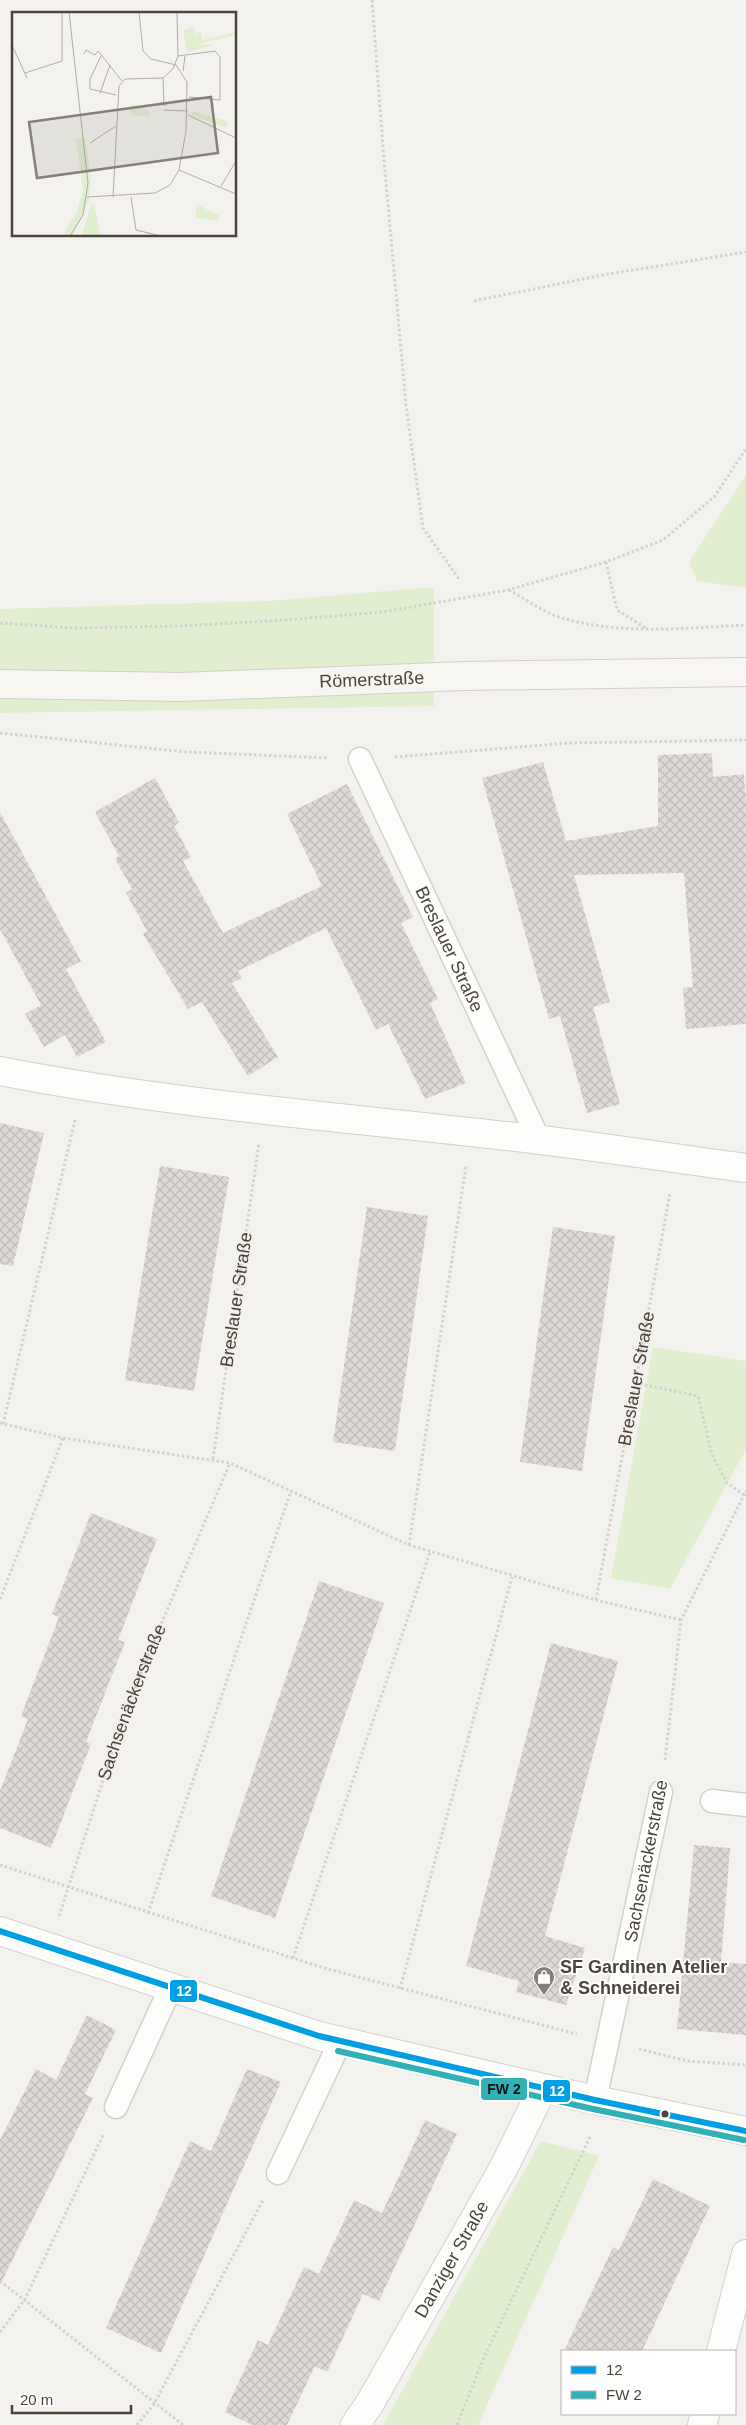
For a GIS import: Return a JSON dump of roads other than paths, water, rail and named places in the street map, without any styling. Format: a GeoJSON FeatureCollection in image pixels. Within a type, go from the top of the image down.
{"type":"FeatureCollection","features":[{"type":"Feature","properties":{"kind":"main road","name":"Römerstraße"},"geometry":{"type":"LineString","coordinates":[[0,684],[181,687],[464,676],[746,672]]}},
{"type":"Feature","properties":{"kind":"street"},"geometry":{"type":"LineString","coordinates":[[0,1071],[82,1087],[157,1098],[538,1140],[746,1168]]}},
{"type":"Feature","properties":{"kind":"street"},"geometry":{"type":"LineString","coordinates":[[0,1932],[170,1989],[340,2042],[601,2101],[746,2131]]}},
{"type":"Feature","properties":{"kind":"street","name":"Danziger Straße"},"geometry":{"type":"LineString","coordinates":[[355,2425],[370,2403],[503,2169],[543,2088]]}},
{"type":"Feature","properties":{"kind":"street"},"geometry":{"type":"LineString","coordinates":[[721,2350],[746,2254]]}},
{"type":"Feature","properties":{"kind":"lane","name":"Breslauer Straße"},"geometry":{"type":"LineString","coordinates":[[360,759],[538,1140]]}},
{"type":"Feature","properties":{"kind":"lane","name":"Sachsenäckerstraße"},"geometry":{"type":"LineString","coordinates":[[601,2101],[608,2042],[661,1792]]}},
{"type":"Feature","properties":{"kind":"lane"},"geometry":{"type":"LineString","coordinates":[[712,1801],[746,1805]]}},
{"type":"Feature","properties":{"kind":"lane"},"geometry":{"type":"LineString","coordinates":[[116,2107],[170,1989]]}},
{"type":"Feature","properties":{"kind":"lane"},"geometry":{"type":"LineString","coordinates":[[278,2174],[340,2042]]}},
{"type":"Feature","properties":{"kind":"place","name":"SF Gardinen Atelier & Schneiderei"},"geometry":{"type":"Point","coordinates":[544,1996]}}]}
